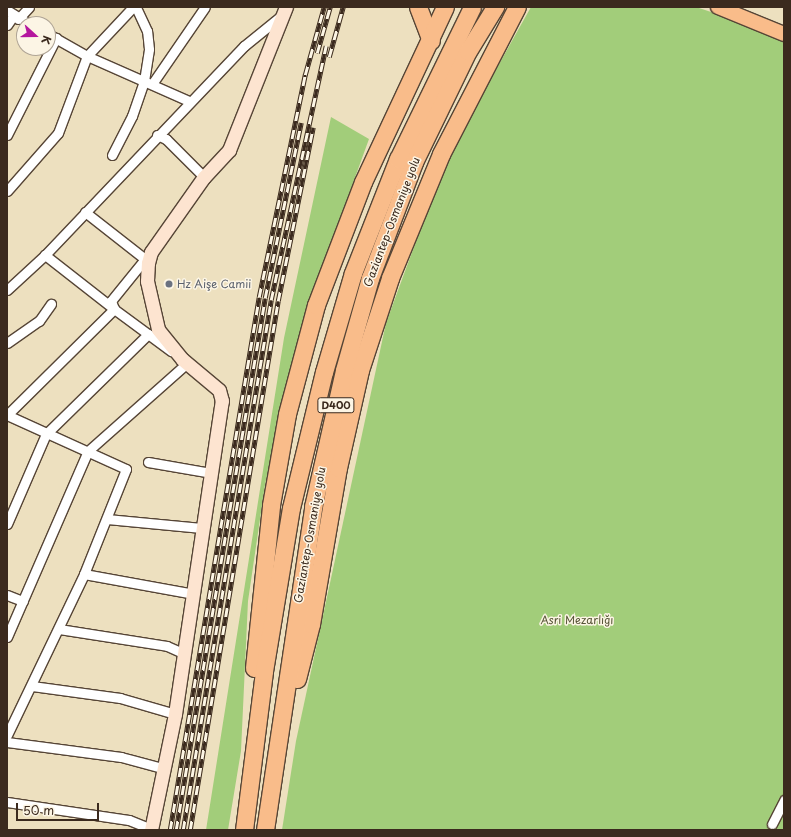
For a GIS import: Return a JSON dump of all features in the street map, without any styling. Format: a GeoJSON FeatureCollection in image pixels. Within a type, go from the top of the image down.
{"type":"FeatureCollection","features":[{"type":"Feature","properties":{"kind":"highway"},"geometry":{"type":"LineString","coordinates":[[418,7],[431,41]]}},
{"type":"Feature","properties":{"kind":"highway"},"geometry":{"type":"LineString","coordinates":[[244,830],[256,635],[271,504],[287,414],[316,306],[360,189],[431,41],[445,7]]}},
{"type":"Feature","properties":{"kind":"highway","name":"Gaziantep-Osmaniye yolu"},"geometry":{"type":"LineString","coordinates":[[244,830],[264,671],[291,508],[324,372],[353,273],[398,159],[472,7]]}},
{"type":"Feature","properties":{"kind":"highway","name":"Gaziantep-Osmaniye yolu"},"geometry":{"type":"LineString","coordinates":[[265,830],[313,507],[344,370],[370,278],[414,162],[468,51],[495,7]]}},
{"type":"Feature","properties":{"kind":"highway"},"geometry":{"type":"LineString","coordinates":[[274,764],[311,624],[338,468],[360,370],[390,278],[441,154],[516,7]]}},
{"type":"Feature","properties":{"kind":"highway"},"geometry":{"type":"LineString","coordinates":[[504,33],[524,7]]}},
{"type":"Feature","properties":{"kind":"main road"},"geometry":{"type":"LineString","coordinates":[[718,7],[784,34]]}},
{"type":"Feature","properties":{"kind":"street"},"geometry":{"type":"LineString","coordinates":[[7,25],[13,15],[29,7]]}},
{"type":"Feature","properties":{"kind":"street"},"geometry":{"type":"LineString","coordinates":[[7,191],[58,133],[87,56],[133,7]]}},
{"type":"Feature","properties":{"kind":"street"},"geometry":{"type":"LineString","coordinates":[[136,7],[146,31],[148,49],[148,83]]}},
{"type":"Feature","properties":{"kind":"street"},"geometry":{"type":"LineString","coordinates":[[112,156],[148,83],[205,7]]}},
{"type":"Feature","properties":{"kind":"street"},"geometry":{"type":"LineString","coordinates":[[7,290],[45,255],[189,101],[244,46],[284,11]]}},
{"type":"Feature","properties":{"kind":"street"},"geometry":{"type":"LineString","coordinates":[[114,309],[111,301],[148,255],[204,177],[229,150],[284,11]]}},
{"type":"Feature","properties":{"kind":"street"},"geometry":{"type":"LineString","coordinates":[[56,38],[87,56],[189,101]]}},
{"type":"Feature","properties":{"kind":"street"},"geometry":{"type":"LineString","coordinates":[[7,134],[43,56]]}},
{"type":"Feature","properties":{"kind":"street"},"geometry":{"type":"LineString","coordinates":[[157,135],[166,139],[204,177]]}},
{"type":"Feature","properties":{"kind":"street"},"geometry":{"type":"LineString","coordinates":[[85,212],[148,255]]}},
{"type":"Feature","properties":{"kind":"street"},"geometry":{"type":"LineString","coordinates":[[7,802],[129,820],[151,829],[162,768],[175,714],[185,654],[202,528],[212,473],[222,401],[219,390],[184,361],[45,255]]}},
{"type":"Feature","properties":{"kind":"street"},"geometry":{"type":"LineString","coordinates":[[148,255],[147,281],[150,306],[158,329],[184,361]]}},
{"type":"Feature","properties":{"kind":"street"},"geometry":{"type":"LineString","coordinates":[[7,343],[38,321],[52,304]]}},
{"type":"Feature","properties":{"kind":"street"},"geometry":{"type":"LineString","coordinates":[[7,735],[32,686],[84,574],[126,469],[7,415],[114,309]]}},
{"type":"Feature","properties":{"kind":"street"},"geometry":{"type":"LineString","coordinates":[[7,524],[46,434],[148,334]]}},
{"type":"Feature","properties":{"kind":"street"},"geometry":{"type":"LineString","coordinates":[[7,637],[88,451],[184,361]]}},
{"type":"Feature","properties":{"kind":"street"},"geometry":{"type":"LineString","coordinates":[[148,462],[212,473]]}},
{"type":"Feature","properties":{"kind":"street"},"geometry":{"type":"LineString","coordinates":[[107,519],[202,528]]}},
{"type":"Feature","properties":{"kind":"street"},"geometry":{"type":"LineString","coordinates":[[84,574],[194,594]]}},
{"type":"Feature","properties":{"kind":"street"},"geometry":{"type":"LineString","coordinates":[[7,595],[23,601]]}},
{"type":"Feature","properties":{"kind":"street"},"geometry":{"type":"LineString","coordinates":[[59,628],[167,646],[185,654]]}},
{"type":"Feature","properties":{"kind":"street"},"geometry":{"type":"LineString","coordinates":[[32,686],[120,698],[175,714]]}},
{"type":"Feature","properties":{"kind":"street"},"geometry":{"type":"LineString","coordinates":[[7,742],[121,757],[162,768]]}},
{"type":"Feature","properties":{"kind":"street"},"geometry":{"type":"LineString","coordinates":[[772,824],[784,800]]}},
{"type":"Feature","properties":{"kind":"green space","name":"Asri Mezarlığı"},"geometry":{"type":"Polygon","coordinates":[[[531,7],[696,7],[784,36],[784,830],[282,830],[296,741],[386,323],[447,157],[531,7]]]}},
{"type":"Feature","properties":{"kind":"green space"},"geometry":{"type":"Polygon","coordinates":[[[331,117],[369,139],[308,307],[285,390],[265,485],[248,601],[241,751],[228,830],[206,830],[284,338],[331,117]]]}},
{"type":"Feature","properties":{"kind":"railway"},"geometry":{"type":"LineString","coordinates":[[170,830],[259,297],[305,75],[324,7]]}},
{"type":"Feature","properties":{"kind":"railway"},"geometry":{"type":"LineString","coordinates":[[317,53],[330,7]]}},
{"type":"Feature","properties":{"kind":"railway"},"geometry":{"type":"LineString","coordinates":[[329,57],[343,7]]}},
{"type":"Feature","properties":{"kind":"railway"},"geometry":{"type":"LineString","coordinates":[[183,830],[271,300],[326,46]]}},
{"type":"Feature","properties":{"kind":"railway"},"geometry":{"type":"LineString","coordinates":[[176,830],[265,298],[301,123]]}},
{"type":"Feature","properties":{"kind":"railway"},"geometry":{"type":"LineString","coordinates":[[190,830],[278,301],[313,127]]}},
{"type":"Feature","properties":{"kind":"place","name":"Hz Aişe Camii"},"geometry":{"type":"Point","coordinates":[169,284]}}]}
